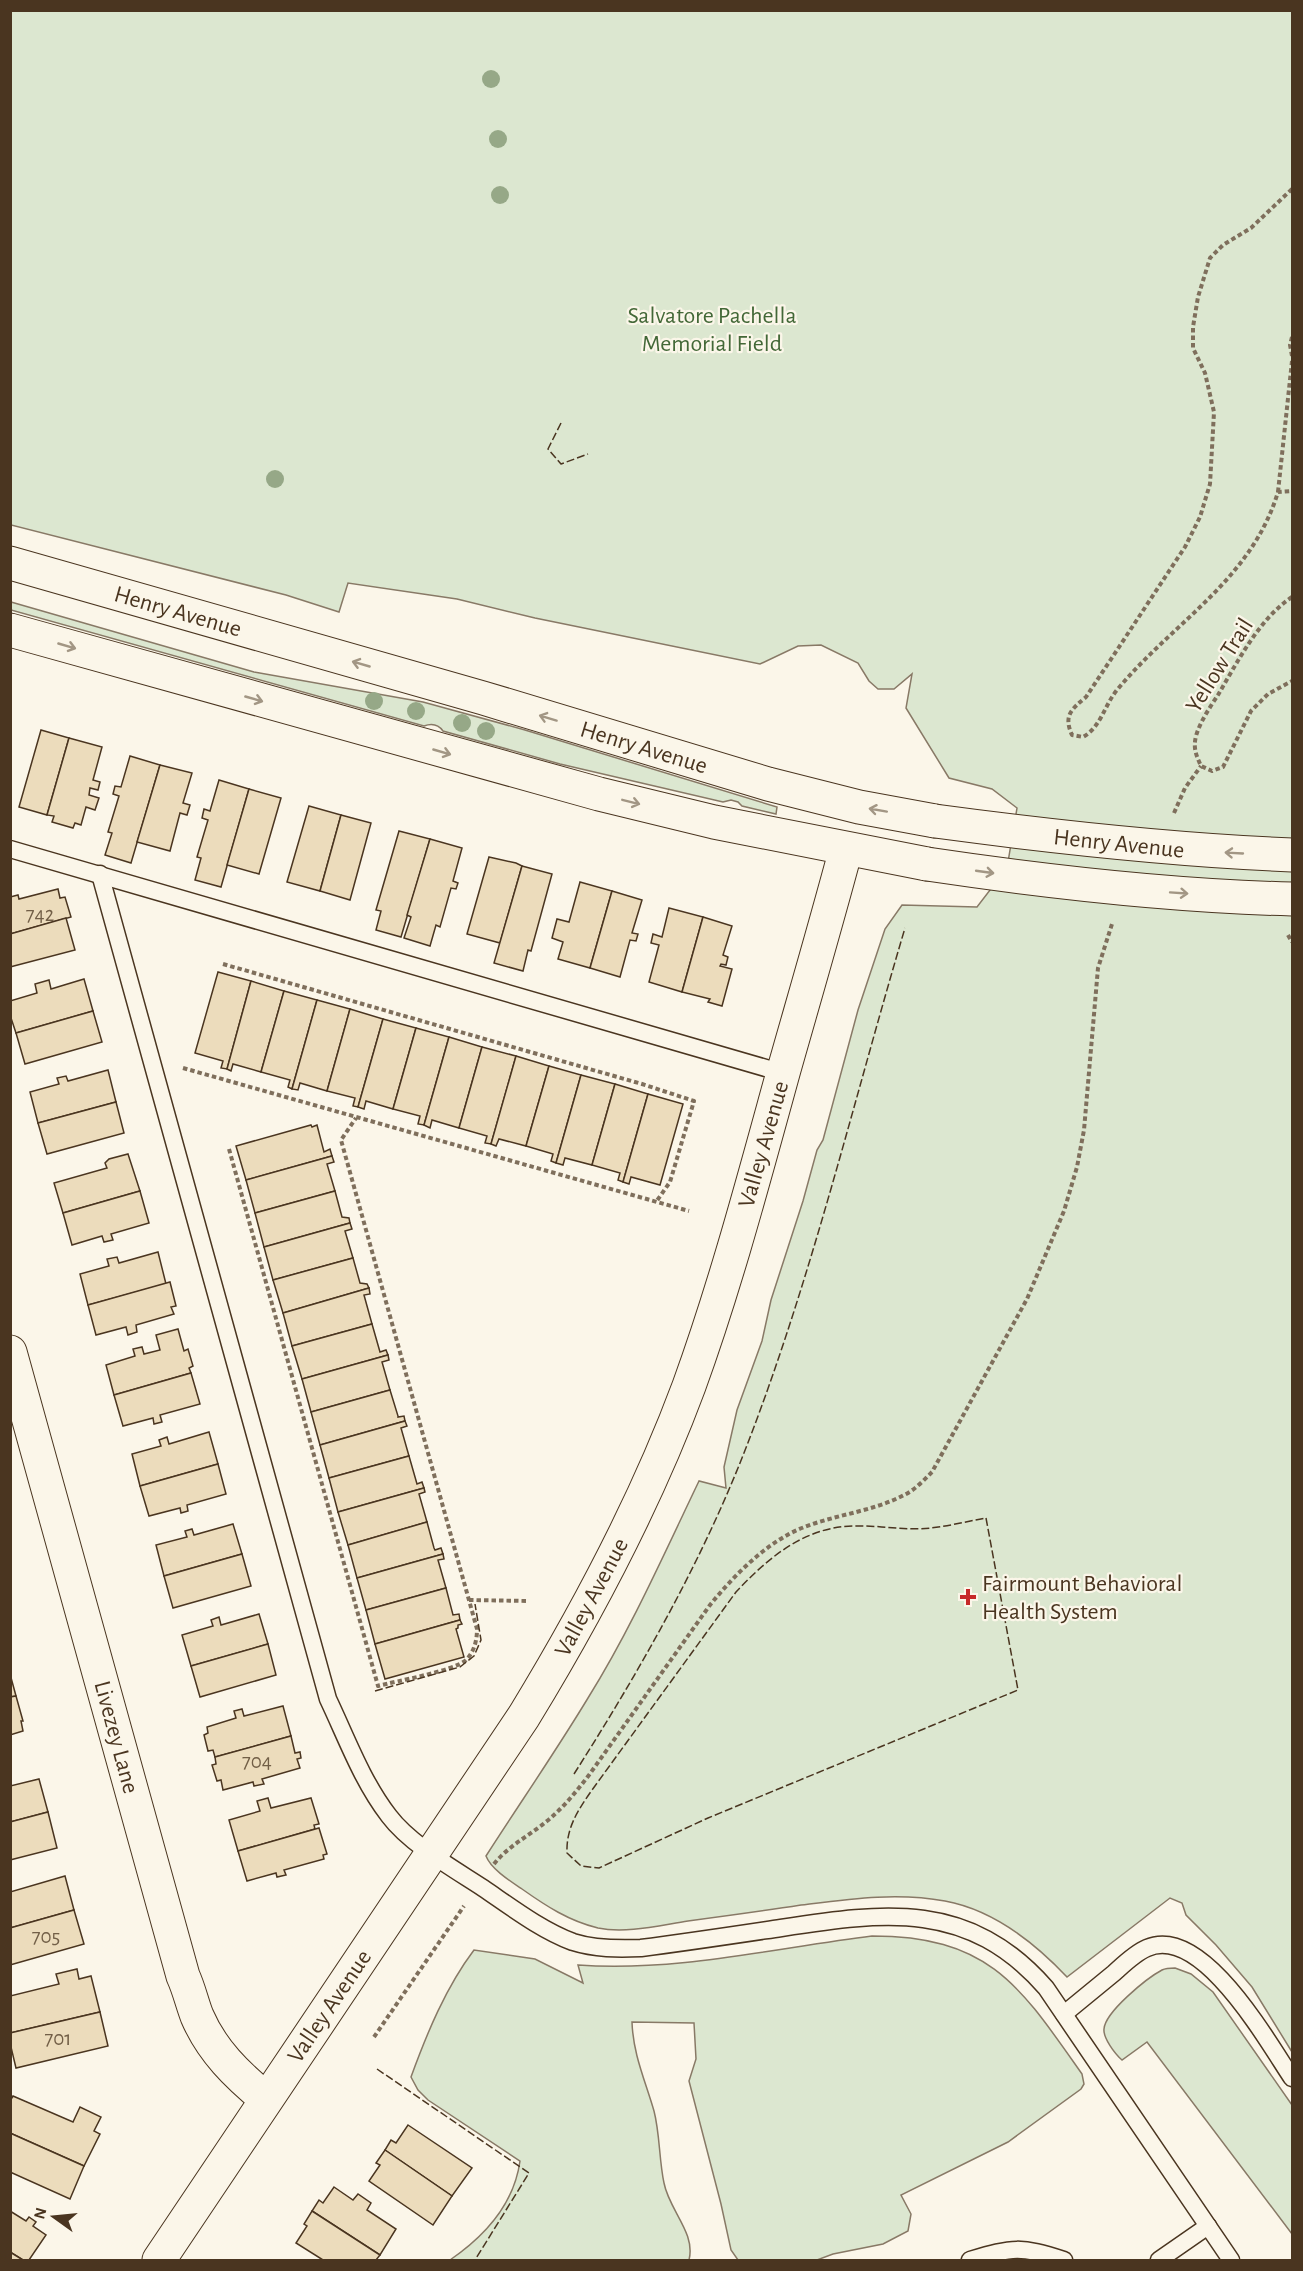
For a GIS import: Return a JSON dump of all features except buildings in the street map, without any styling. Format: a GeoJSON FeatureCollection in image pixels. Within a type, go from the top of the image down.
{"type":"FeatureCollection","features":[{"type":"Feature","properties":{"kind":"main road","name":"Henry Avenue"},"geometry":{"type":"LineString","coordinates":[[10,563],[483,698],[768,784],[859,807],[935,821],[1091,841],[1204,852],[1293,855]]}},
{"type":"Feature","properties":{"kind":"main road","name":"Henry Avenue"},"geometry":{"type":"LineString","coordinates":[[10,630],[598,794],[714,822],[927,864],[1122,888],[1293,899]]}},
{"type":"Feature","properties":{"kind":"main road","name":"Valley Avenue"},"geometry":{"type":"LineString","coordinates":[[159,2260],[524,1716],[593,1597],[658,1462],[688,1387],[713,1315],[846,849]]}},
{"type":"Feature","properties":{"kind":"main road","name":"Livezey Lane"},"geometry":{"type":"LineString","coordinates":[[10,1352],[183,1976],[197,2015],[215,2049],[239,2077],[266,2099]]}},
{"type":"Feature","properties":{"kind":"lane"},"geometry":{"type":"LineString","coordinates":[[10,849],[783,1073]]}},
{"type":"Feature","properties":{"kind":"lane"},"geometry":{"type":"LineString","coordinates":[[100,874],[328,1699],[375,1796],[390,1818],[431,1854],[551,1932],[590,1947],[641,1948],[871,1916],[922,1918],[951,1924],[978,1935],[1005,1950],[1029,1969],[1064,2014],[1232,2260]]}},
{"type":"Feature","properties":{"kind":"lane"},"geometry":{"type":"LineString","coordinates":[[1064,2014],[1148,1947],[1164,1944],[1178,1947],[1196,1955],[1215,1972],[1293,2078]]}},
{"type":"Feature","properties":{"kind":"lane"},"geometry":{"type":"LineString","coordinates":[[1160,2260],[1208,2226]]}},
{"type":"Feature","properties":{"kind":"lane"},"geometry":{"type":"LineString","coordinates":[[970,2260],[1014,2249],[1032,2250],[1064,2260]]}},
{"type":"Feature","properties":{"kind":"path"},"geometry":{"type":"LineString","coordinates":[[1293,189],[1251,228],[1223,245],[1210,258],[1192,327],[1193,348],[1205,373],[1214,412],[1210,484],[1200,517],[1185,547],[1086,697],[1071,709],[1067,724],[1072,735],[1083,737],[1094,731],[1116,691],[1234,573],[1257,539],[1273,509],[1278,492],[1293,361]]}},
{"type":"Feature","properties":{"kind":"path"},"geometry":{"type":"LineString","coordinates":[[1293,337],[1290,345],[1293,356]]}},
{"type":"Feature","properties":{"kind":"path"},"geometry":{"type":"LineString","coordinates":[[1278,492],[1293,491]]}},
{"type":"Feature","properties":{"kind":"path","name":"Yellow Trail"},"geometry":{"type":"LineString","coordinates":[[1201,766],[1194,752],[1196,734],[1209,710],[1255,636],[1286,601],[1293,597]]}},
{"type":"Feature","properties":{"kind":"path"},"geometry":{"type":"LineString","coordinates":[[1173,814],[1185,788],[1201,766],[1212,771],[1223,767],[1251,711],[1268,694],[1293,681]]}},
{"type":"Feature","properties":{"kind":"path"},"geometry":{"type":"LineString","coordinates":[[493,1866],[498,1858],[546,1822],[569,1800],[710,1605],[730,1581],[772,1545],[790,1534],[814,1524],[903,1496],[918,1486],[932,1472],[1027,1299],[1064,1211],[1077,1167],[1084,1130],[1098,968],[1113,922]]}},
{"type":"Feature","properties":{"kind":"path"},"geometry":{"type":"LineString","coordinates":[[223,964],[642,1084],[694,1101],[670,1182],[656,1202]]}},
{"type":"Feature","properties":{"kind":"path"},"geometry":{"type":"LineString","coordinates":[[151,1059],[689,1211]]}},
{"type":"Feature","properties":{"kind":"path"},"geometry":{"type":"LineString","coordinates":[[229,1149],[378,1686],[453,1667],[465,1661],[472,1652],[477,1629],[341,1140],[356,1118]]}},
{"type":"Feature","properties":{"kind":"path"},"geometry":{"type":"LineString","coordinates":[[469,1600],[529,1601]]}},
{"type":"Feature","properties":{"kind":"path"},"geometry":{"type":"LineString","coordinates":[[374,2037],[464,1906]]}},
{"type":"Feature","properties":{"kind":"green space","name":"Salvatore Pachella Memorial Field"},"geometry":{"type":"Polygon","coordinates":[[[10,11],[1292,11],[1292,2052],[1252,1987],[1216,1945],[1186,1915],[1182,1903],[1170,1898],[1067,1977],[1012,1929],[980,1912],[945,1901],[909,1897],[855,1899],[643,1928],[609,1930],[587,1925],[558,1912],[496,1870],[488,1861],[486,1856],[576,1718],[619,1645],[699,1481],[726,1488],[724,1467],[737,1410],[762,1341],[771,1300],[817,1150],[823,1140],[858,1010],[885,929],[902,905],[977,907],[1007,868],[1017,808],[992,789],[949,778],[906,708],[912,674],[894,689],[878,689],[869,681],[858,663],[821,645],[798,646],[760,664],[535,618],[457,599],[348,583],[339,612],[286,595],[11,525],[10,11]]]}},
{"type":"Feature","properties":{"kind":"green space"},"geometry":{"type":"Polygon","coordinates":[[[11,602],[254,672],[423,702],[525,730],[777,807],[776,814],[742,806],[731,800],[723,802],[560,764],[443,731],[435,725],[424,726],[11,610],[11,602]]]}},
{"type":"Feature","properties":{"kind":"green space"},"geometry":{"type":"Polygon","coordinates":[[[872,1936],[912,1938],[946,1945],[974,1956],[998,1972],[1040,2015],[1082,2074],[1084,2084],[1081,2089],[1008,2142],[901,2195],[911,2214],[908,2231],[883,2244],[833,2254],[817,2260],[738,2260],[731,2250],[689,2081],[696,2059],[694,2023],[632,2022],[637,2056],[656,2120],[664,2183],[689,2240],[689,2260],[450,2260],[475,2241],[496,2218],[511,2192],[520,2161],[428,2100],[418,2090],[411,2077],[438,2011],[474,1950],[535,1959],[583,1983],[578,1965],[652,1965],[689,1962],[872,1936]]]}},
{"type":"Feature","properties":{"kind":"green space"},"geometry":{"type":"Polygon","coordinates":[[[1175,1968],[1191,1974],[1213,1992],[1292,2105],[1292,2234],[1147,2042],[1122,2060],[1105,2037],[1106,2022],[1128,1996],[1162,1970],[1175,1968]]]}},
{"type":"Feature","properties":{"kind":"fence"},"geometry":{"type":"LineString","coordinates":[[561,423],[548,449],[561,464],[588,454]]}},
{"type":"Feature","properties":{"kind":"fence"},"geometry":{"type":"LineString","coordinates":[[574,1774],[620,1699],[685,1583],[740,1463],[765,1398],[809,1265],[905,928]]}},
{"type":"Feature","properties":{"kind":"fence"},"geometry":{"type":"LineString","coordinates":[[986,1518],[1018,1690],[708,1818],[599,1868],[581,1866],[567,1853],[571,1827],[592,1790],[736,1592],[774,1556],[803,1538],[835,1528],[863,1526],[922,1529],[986,1518]]}},
{"type":"Feature","properties":{"kind":"fence"},"geometry":{"type":"LineString","coordinates":[[375,1691],[460,1667],[474,1656],[481,1640],[475,1604]]}},
{"type":"Feature","properties":{"kind":"fence"},"geometry":{"type":"LineString","coordinates":[[377,2069],[529,2173],[475,2260]]}},
{"type":"Feature","properties":{"kind":"place","name":"Fairmount Behavioral Health System"},"geometry":{"type":"Point","coordinates":[968,1597]}}]}
